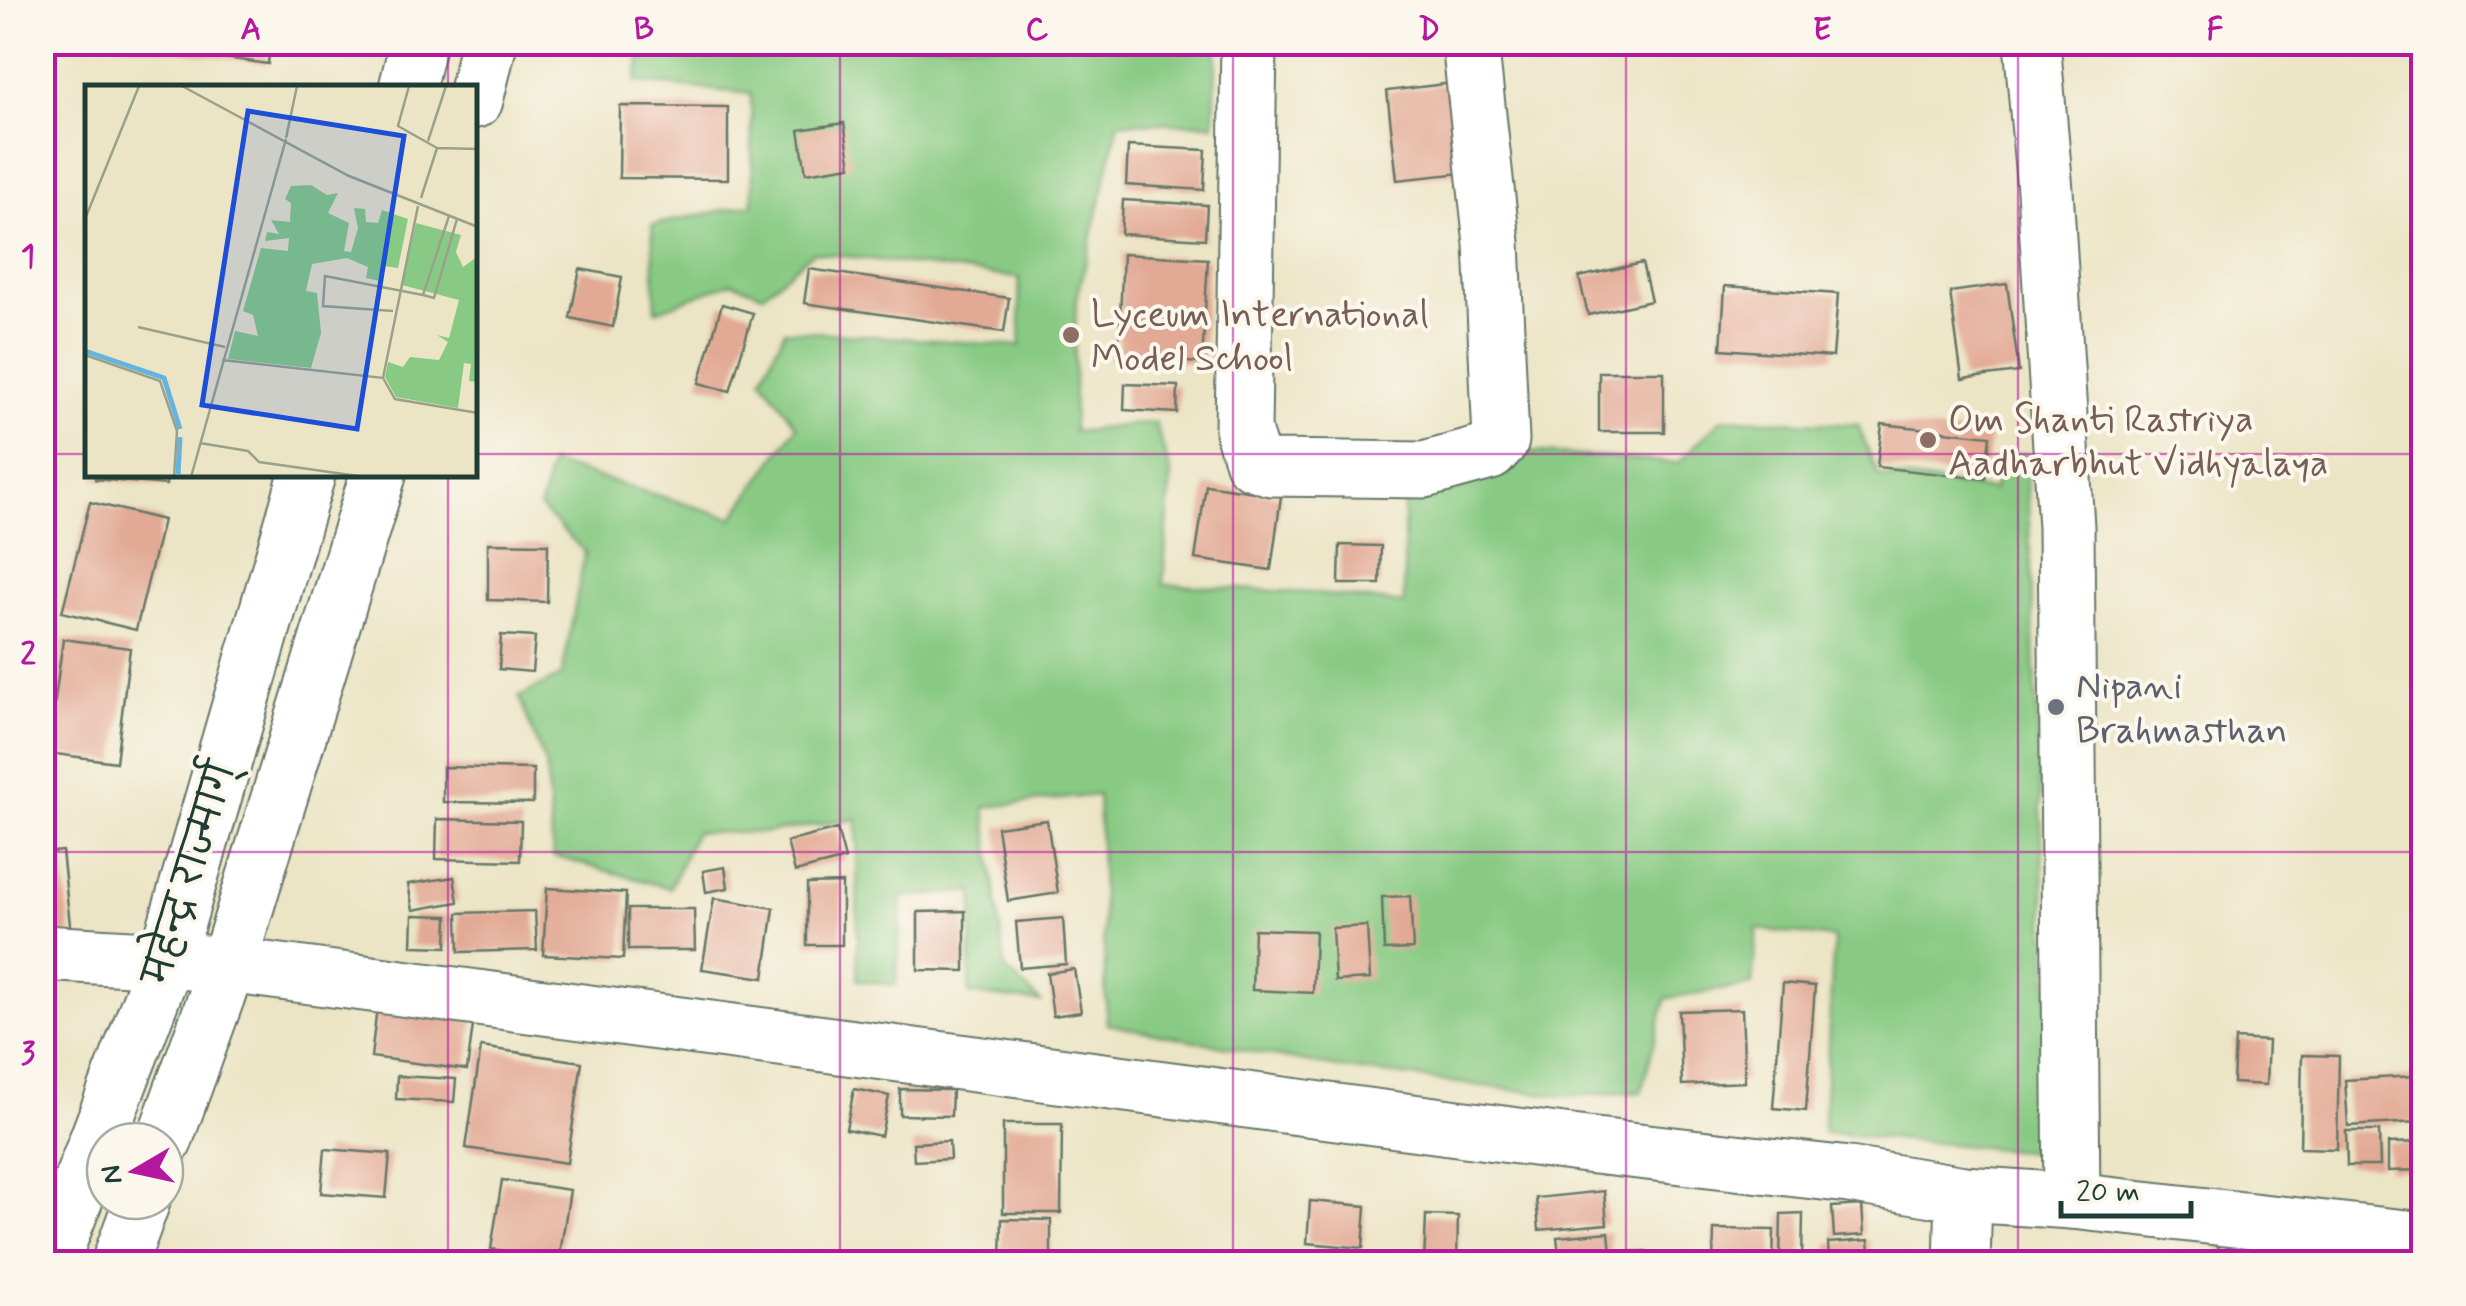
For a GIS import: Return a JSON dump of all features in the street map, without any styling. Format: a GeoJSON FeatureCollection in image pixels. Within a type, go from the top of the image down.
{"type":"FeatureCollection","features":[{"type":"Feature","properties":{"kind":"main road"},"geometry":{"type":"LineString","coordinates":[[408,85],[418,42]]}},
{"type":"Feature","properties":{"kind":"main road"},"geometry":{"type":"LineString","coordinates":[[478,88],[489,42]]}},
{"type":"Feature","properties":{"kind":"main road"},"geometry":{"type":"LineString","coordinates":[[1249,42],[1243,431],[1252,462],[1271,468],[1404,470],[1424,470],[1490,452],[1501,440],[1492,243],[1470,42]]}},
{"type":"Feature","properties":{"kind":"main road"},"geometry":{"type":"LineString","coordinates":[[2032,42],[2066,527],[2072,1201]]}},
{"type":"Feature","properties":{"kind":"main road","name":"महेन्द्र राज्मार्ग्"},"geometry":{"type":"LineString","coordinates":[[50,1264],[166,960],[306,478]]}},
{"type":"Feature","properties":{"kind":"main road","name":"महेन्द्र राज्मार्ग्"},"geometry":{"type":"LineString","coordinates":[[171,1121],[228,965],[377,478]]}},
{"type":"Feature","properties":{"kind":"main road"},"geometry":{"type":"LineString","coordinates":[[42,953],[228,965],[1586,1145],[1849,1175],[1964,1194],[2072,1201],[2424,1240]]}},
{"type":"Feature","properties":{"kind":"main road"},"geometry":{"type":"LineString","coordinates":[[1962,1264],[1964,1194]]}},
{"type":"Feature","properties":{"kind":"main road"},"geometry":{"type":"LineString","coordinates":[[119,1264],[135,1221]]}},
{"type":"Feature","properties":{"kind":"green space"},"geometry":{"type":"Polygon","coordinates":[[[643,43],[1217,43],[1214,124],[1119,122],[1076,303],[1073,432],[1155,422],[1171,473],[1163,584],[1309,593],[1404,604],[1404,502],[1530,452],[1678,463],[1722,418],[1858,425],[1878,475],[1994,490],[1999,456],[2026,454],[2055,1154],[1823,1132],[1834,938],[1757,929],[1752,985],[1666,998],[1641,1092],[1564,1096],[1338,1068],[1107,1024],[1098,795],[985,807],[1005,969],[1041,1002],[969,994],[974,891],[902,897],[896,985],[858,980],[857,819],[763,833],[695,832],[670,888],[553,856],[546,767],[519,697],[562,675],[585,552],[540,508],[550,463],[733,518],[797,426],[762,378],[785,330],[1021,346],[1019,278],[813,252],[763,294],[732,282],[656,311],[652,225],[753,204],[751,94],[636,82],[643,43]]]}},
{"type":"Feature","properties":{"kind":"building"},"geometry":{"type":"Polygon","coordinates":[[[107,42],[270,42],[268,64],[107,42]]]}},
{"type":"Feature","properties":{"kind":"building"},"geometry":{"type":"Polygon","coordinates":[[[1453,83],[1463,173],[1397,180],[1387,91],[1453,83]]]}},
{"type":"Feature","properties":{"kind":"building"},"geometry":{"type":"Polygon","coordinates":[[[620,106],[728,107],[728,179],[619,178],[620,106]]]}},
{"type":"Feature","properties":{"kind":"building"},"geometry":{"type":"Polygon","coordinates":[[[844,123],[851,166],[806,173],[799,130],[844,123]]]}},
{"type":"Feature","properties":{"kind":"building"},"geometry":{"type":"Polygon","coordinates":[[[1128,146],[1206,150],[1204,190],[1126,185],[1128,146]]]}},
{"type":"Feature","properties":{"kind":"building"},"geometry":{"type":"Polygon","coordinates":[[[1123,200],[1207,205],[1205,239],[1121,234],[1123,200]]]}},
{"type":"Feature","properties":{"kind":"building"},"geometry":{"type":"Polygon","coordinates":[[[1123,254],[1208,259],[1202,363],[1118,358],[1123,254]]]}},
{"type":"Feature","properties":{"kind":"building"},"geometry":{"type":"Polygon","coordinates":[[[1642,263],[1651,301],[1588,315],[1579,277],[1642,263]]]}},
{"type":"Feature","properties":{"kind":"building"},"geometry":{"type":"Polygon","coordinates":[[[580,269],[622,277],[613,327],[570,318],[580,269]]]}},
{"type":"Feature","properties":{"kind":"building"},"geometry":{"type":"Polygon","coordinates":[[[809,269],[1009,298],[1004,332],[804,303],[809,269]]]}},
{"type":"Feature","properties":{"kind":"building"},"geometry":{"type":"Polygon","coordinates":[[[2007,284],[2019,372],[1962,379],[1950,292],[2007,284]]]}},
{"type":"Feature","properties":{"kind":"building"},"geometry":{"type":"Polygon","coordinates":[[[1725,286],[1838,294],[1833,357],[1721,349],[1725,286]]]}},
{"type":"Feature","properties":{"kind":"building"},"geometry":{"type":"Polygon","coordinates":[[[722,304],[753,313],[730,391],[699,383],[722,304]]]}},
{"type":"Feature","properties":{"kind":"building"},"geometry":{"type":"Polygon","coordinates":[[[1599,372],[1664,372],[1664,432],[1599,432],[1599,372]]]}},
{"type":"Feature","properties":{"kind":"building"},"geometry":{"type":"Polygon","coordinates":[[[1125,384],[1178,386],[1177,413],[1124,410],[1125,384]]]}},
{"type":"Feature","properties":{"kind":"building"},"geometry":{"type":"Polygon","coordinates":[[[1882,424],[1990,436],[1985,479],[1877,467],[1882,424]]]}},
{"type":"Feature","properties":{"kind":"building"},"geometry":{"type":"Polygon","coordinates":[[[95,478],[167,478],[166,485],[95,478]]]}},
{"type":"Feature","properties":{"kind":"building"},"geometry":{"type":"Polygon","coordinates":[[[1206,485],[1281,496],[1271,570],[1195,559],[1206,485]]]}},
{"type":"Feature","properties":{"kind":"building"},"geometry":{"type":"Polygon","coordinates":[[[90,502],[163,520],[136,630],[62,612],[90,502]]]}},
{"type":"Feature","properties":{"kind":"building"},"geometry":{"type":"Polygon","coordinates":[[[488,543],[548,544],[547,602],[488,600],[488,543]]]}},
{"type":"Feature","properties":{"kind":"building"},"geometry":{"type":"Polygon","coordinates":[[[1340,545],[1381,546],[1380,584],[1339,584],[1340,545]]]}},
{"type":"Feature","properties":{"kind":"building"},"geometry":{"type":"Polygon","coordinates":[[[501,635],[535,637],[532,672],[499,669],[501,635]]]}},
{"type":"Feature","properties":{"kind":"building"},"geometry":{"type":"Polygon","coordinates":[[[63,639],[130,648],[116,762],[48,753],[63,639]]]}},
{"type":"Feature","properties":{"kind":"building"},"geometry":{"type":"Polygon","coordinates":[[[443,767],[533,769],[533,803],[443,802],[443,767]]]}},
{"type":"Feature","properties":{"kind":"building"},"geometry":{"type":"Polygon","coordinates":[[[437,819],[521,821],[520,861],[436,859],[437,819]]]}},
{"type":"Feature","properties":{"kind":"building"},"geometry":{"type":"Polygon","coordinates":[[[1047,820],[1058,893],[1008,901],[997,827],[1047,820]]]}},
{"type":"Feature","properties":{"kind":"building"},"geometry":{"type":"Polygon","coordinates":[[[837,829],[845,859],[795,872],[787,842],[837,829]]]}},
{"type":"Feature","properties":{"kind":"building"},"geometry":{"type":"Polygon","coordinates":[[[62,851],[71,934],[42,937],[42,853],[62,851]]]}},
{"type":"Feature","properties":{"kind":"building"},"geometry":{"type":"Polygon","coordinates":[[[725,867],[728,888],[706,892],[703,871],[725,867]]]}},
{"type":"Feature","properties":{"kind":"building"},"geometry":{"type":"Polygon","coordinates":[[[454,877],[458,902],[413,910],[408,884],[454,877]]]}},
{"type":"Feature","properties":{"kind":"building"},"geometry":{"type":"Polygon","coordinates":[[[842,883],[842,945],[807,945],[807,884],[842,883]]]}},
{"type":"Feature","properties":{"kind":"building"},"geometry":{"type":"Polygon","coordinates":[[[547,888],[626,893],[623,959],[543,955],[547,888]]]}},
{"type":"Feature","properties":{"kind":"building"},"geometry":{"type":"Polygon","coordinates":[[[1410,896],[1413,949],[1384,950],[1382,897],[1410,896]]]}},
{"type":"Feature","properties":{"kind":"building"},"geometry":{"type":"Polygon","coordinates":[[[714,898],[774,908],[764,978],[702,969],[714,898]]]}},
{"type":"Feature","properties":{"kind":"building"},"geometry":{"type":"Polygon","coordinates":[[[628,909],[694,909],[695,950],[628,950],[628,909]]]}},
{"type":"Feature","properties":{"kind":"building"},"geometry":{"type":"Polygon","coordinates":[[[535,911],[537,950],[459,952],[458,913],[535,911]]]}},
{"type":"Feature","properties":{"kind":"building"},"geometry":{"type":"Polygon","coordinates":[[[965,911],[965,971],[918,970],[918,912],[965,911]]]}},
{"type":"Feature","properties":{"kind":"building"},"geometry":{"type":"Polygon","coordinates":[[[413,915],[448,916],[447,947],[412,946],[413,915]]]}},
{"type":"Feature","properties":{"kind":"building"},"geometry":{"type":"Polygon","coordinates":[[[1063,918],[1066,964],[1020,968],[1016,922],[1063,918]]]}},
{"type":"Feature","properties":{"kind":"building"},"geometry":{"type":"Polygon","coordinates":[[[1367,926],[1370,979],[1335,981],[1332,928],[1367,926]]]}},
{"type":"Feature","properties":{"kind":"building"},"geometry":{"type":"Polygon","coordinates":[[[1254,929],[1315,931],[1313,993],[1252,990],[1254,929]]]}},
{"type":"Feature","properties":{"kind":"building"},"geometry":{"type":"Polygon","coordinates":[[[1074,969],[1081,1012],[1053,1016],[1047,973],[1074,969]]]}},
{"type":"Feature","properties":{"kind":"building"},"geometry":{"type":"Polygon","coordinates":[[[1783,983],[1815,986],[1806,1111],[1773,1108],[1783,983]]]}},
{"type":"Feature","properties":{"kind":"building"},"geometry":{"type":"Polygon","coordinates":[[[379,990],[476,1003],[467,1070],[371,1057],[379,990]]]}},
{"type":"Feature","properties":{"kind":"building"},"geometry":{"type":"Polygon","coordinates":[[[1742,1009],[1745,1082],[1682,1085],[1679,1011],[1742,1009]]]}},
{"type":"Feature","properties":{"kind":"building"},"geometry":{"type":"Polygon","coordinates":[[[2235,1039],[2268,1041],[2266,1085],[2233,1083],[2235,1039]]]}},
{"type":"Feature","properties":{"kind":"building"},"geometry":{"type":"Polygon","coordinates":[[[481,1047],[582,1062],[567,1163],[466,1148],[481,1047]]]}},
{"type":"Feature","properties":{"kind":"building"},"geometry":{"type":"Polygon","coordinates":[[[2302,1055],[2339,1056],[2337,1149],[2300,1148],[2302,1055]]]}},
{"type":"Feature","properties":{"kind":"building"},"geometry":{"type":"Polygon","coordinates":[[[397,1076],[456,1079],[454,1102],[396,1099],[397,1076]]]}},
{"type":"Feature","properties":{"kind":"building"},"geometry":{"type":"Polygon","coordinates":[[[2415,1076],[2418,1122],[2348,1126],[2345,1080],[2415,1076]]]}},
{"type":"Feature","properties":{"kind":"building"},"geometry":{"type":"Polygon","coordinates":[[[854,1089],[889,1096],[881,1136],[846,1129],[854,1089]]]}},
{"type":"Feature","properties":{"kind":"building"},"geometry":{"type":"Polygon","coordinates":[[[900,1089],[952,1090],[951,1116],[900,1115],[900,1089]]]}},
{"type":"Feature","properties":{"kind":"building"},"geometry":{"type":"Polygon","coordinates":[[[1003,1124],[1062,1124],[1061,1213],[1003,1213],[1003,1124]]]}},
{"type":"Feature","properties":{"kind":"building"},"geometry":{"type":"Polygon","coordinates":[[[2346,1131],[2379,1131],[2380,1166],[2347,1166],[2346,1131]]]}},
{"type":"Feature","properties":{"kind":"building"},"geometry":{"type":"Polygon","coordinates":[[[949,1141],[950,1159],[914,1161],[913,1143],[949,1141]]]}},
{"type":"Feature","properties":{"kind":"building"},"geometry":{"type":"Polygon","coordinates":[[[2424,1142],[2424,1170],[2388,1171],[2388,1143],[2424,1142]]]}},
{"type":"Feature","properties":{"kind":"building"},"geometry":{"type":"Polygon","coordinates":[[[325,1149],[390,1154],[386,1198],[321,1193],[325,1149]]]}},
{"type":"Feature","properties":{"kind":"building"},"geometry":{"type":"Polygon","coordinates":[[[502,1180],[570,1190],[559,1260],[491,1249],[502,1180]]]}},
{"type":"Feature","properties":{"kind":"building"},"geometry":{"type":"Polygon","coordinates":[[[1604,1191],[1607,1224],[1539,1230],[1536,1198],[1604,1191]]]}},
{"type":"Feature","properties":{"kind":"building"},"geometry":{"type":"Polygon","coordinates":[[[1310,1201],[1366,1206],[1363,1248],[1307,1243],[1310,1201]]]}},
{"type":"Feature","properties":{"kind":"building"},"geometry":{"type":"Polygon","coordinates":[[[1862,1205],[1864,1235],[1834,1237],[1832,1207],[1862,1205]]]}},
{"type":"Feature","properties":{"kind":"building"},"geometry":{"type":"Polygon","coordinates":[[[1803,1213],[1802,1262],[1780,1263],[1781,1214],[1803,1213]]]}},
{"type":"Feature","properties":{"kind":"building"},"geometry":{"type":"Polygon","coordinates":[[[1426,1215],[1458,1216],[1457,1264],[1424,1264],[1426,1215]]]}},
{"type":"Feature","properties":{"kind":"building"},"geometry":{"type":"Polygon","coordinates":[[[1002,1219],[1051,1220],[1051,1264],[1001,1264],[1002,1219]]]}},
{"type":"Feature","properties":{"kind":"building"},"geometry":{"type":"Polygon","coordinates":[[[1714,1229],[1774,1230],[1773,1264],[1713,1264],[1714,1229]]]}},
{"type":"Feature","properties":{"kind":"building"},"geometry":{"type":"Polygon","coordinates":[[[1609,1232],[1612,1264],[1560,1264],[1557,1237],[1609,1232]]]}},
{"type":"Feature","properties":{"kind":"building"},"geometry":{"type":"Polygon","coordinates":[[[2218,1239],[2240,1239],[2241,1264],[2219,1264],[2218,1239]]]}},
{"type":"Feature","properties":{"kind":"building"},"geometry":{"type":"Polygon","coordinates":[[[1869,1240],[1871,1264],[1829,1264],[1828,1243],[1869,1240]]]}},
{"type":"Feature","properties":{"kind":"building"},"geometry":{"type":"Polygon","coordinates":[[[1646,1251],[1647,1264],[1623,1264],[1622,1252],[1646,1251]]]}},
{"type":"Feature","properties":{"kind":"place","name":"Lyceum International Model School"},"geometry":{"type":"Point","coordinates":[1071,335]}},
{"type":"Feature","properties":{"kind":"place","name":"Om Shanti Rastriya Aadharbhut Vidhyalaya"},"geometry":{"type":"Point","coordinates":[1928,440]}},
{"type":"Feature","properties":{"kind":"place","name":"Nipani Brahmasthan"},"geometry":{"type":"Point","coordinates":[2056,707]}}]}
